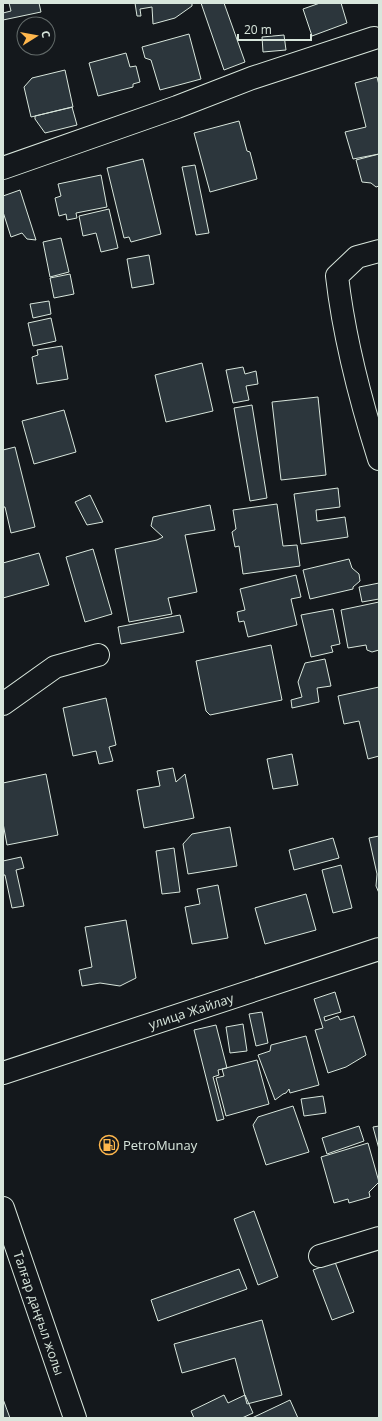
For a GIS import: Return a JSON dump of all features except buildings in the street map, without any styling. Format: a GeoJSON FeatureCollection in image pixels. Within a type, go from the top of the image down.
{"type":"FeatureCollection","features":[{"type":"Feature","properties":{"kind":"street"},"geometry":{"type":"LineString","coordinates":[[3,168],[177,107],[252,78],[374,38]]}},
{"type":"Feature","properties":{"kind":"street"},"geometry":{"type":"LineString","coordinates":[[379,251],[357,257],[337,276],[342,314],[363,408],[379,459]]}},
{"type":"Feature","properties":{"kind":"street"},"geometry":{"type":"LineString","coordinates":[[3,704],[55,667],[98,655]]}},
{"type":"Feature","properties":{"kind":"street","name":"улица Жайлау"},"geometry":{"type":"LineString","coordinates":[[3,1073],[379,949]]}},
{"type":"Feature","properties":{"kind":"street","name":"Талғар даңғыл жолы"},"geometry":{"type":"LineString","coordinates":[[3,1208],[75,1418]]}},
{"type":"Feature","properties":{"kind":"street"},"geometry":{"type":"LineString","coordinates":[[320,1256],[379,1238]]}},
{"type":"Feature","properties":{"kind":"place","name":"PetroMunay"},"geometry":{"type":"Point","coordinates":[109,1145]}}]}
